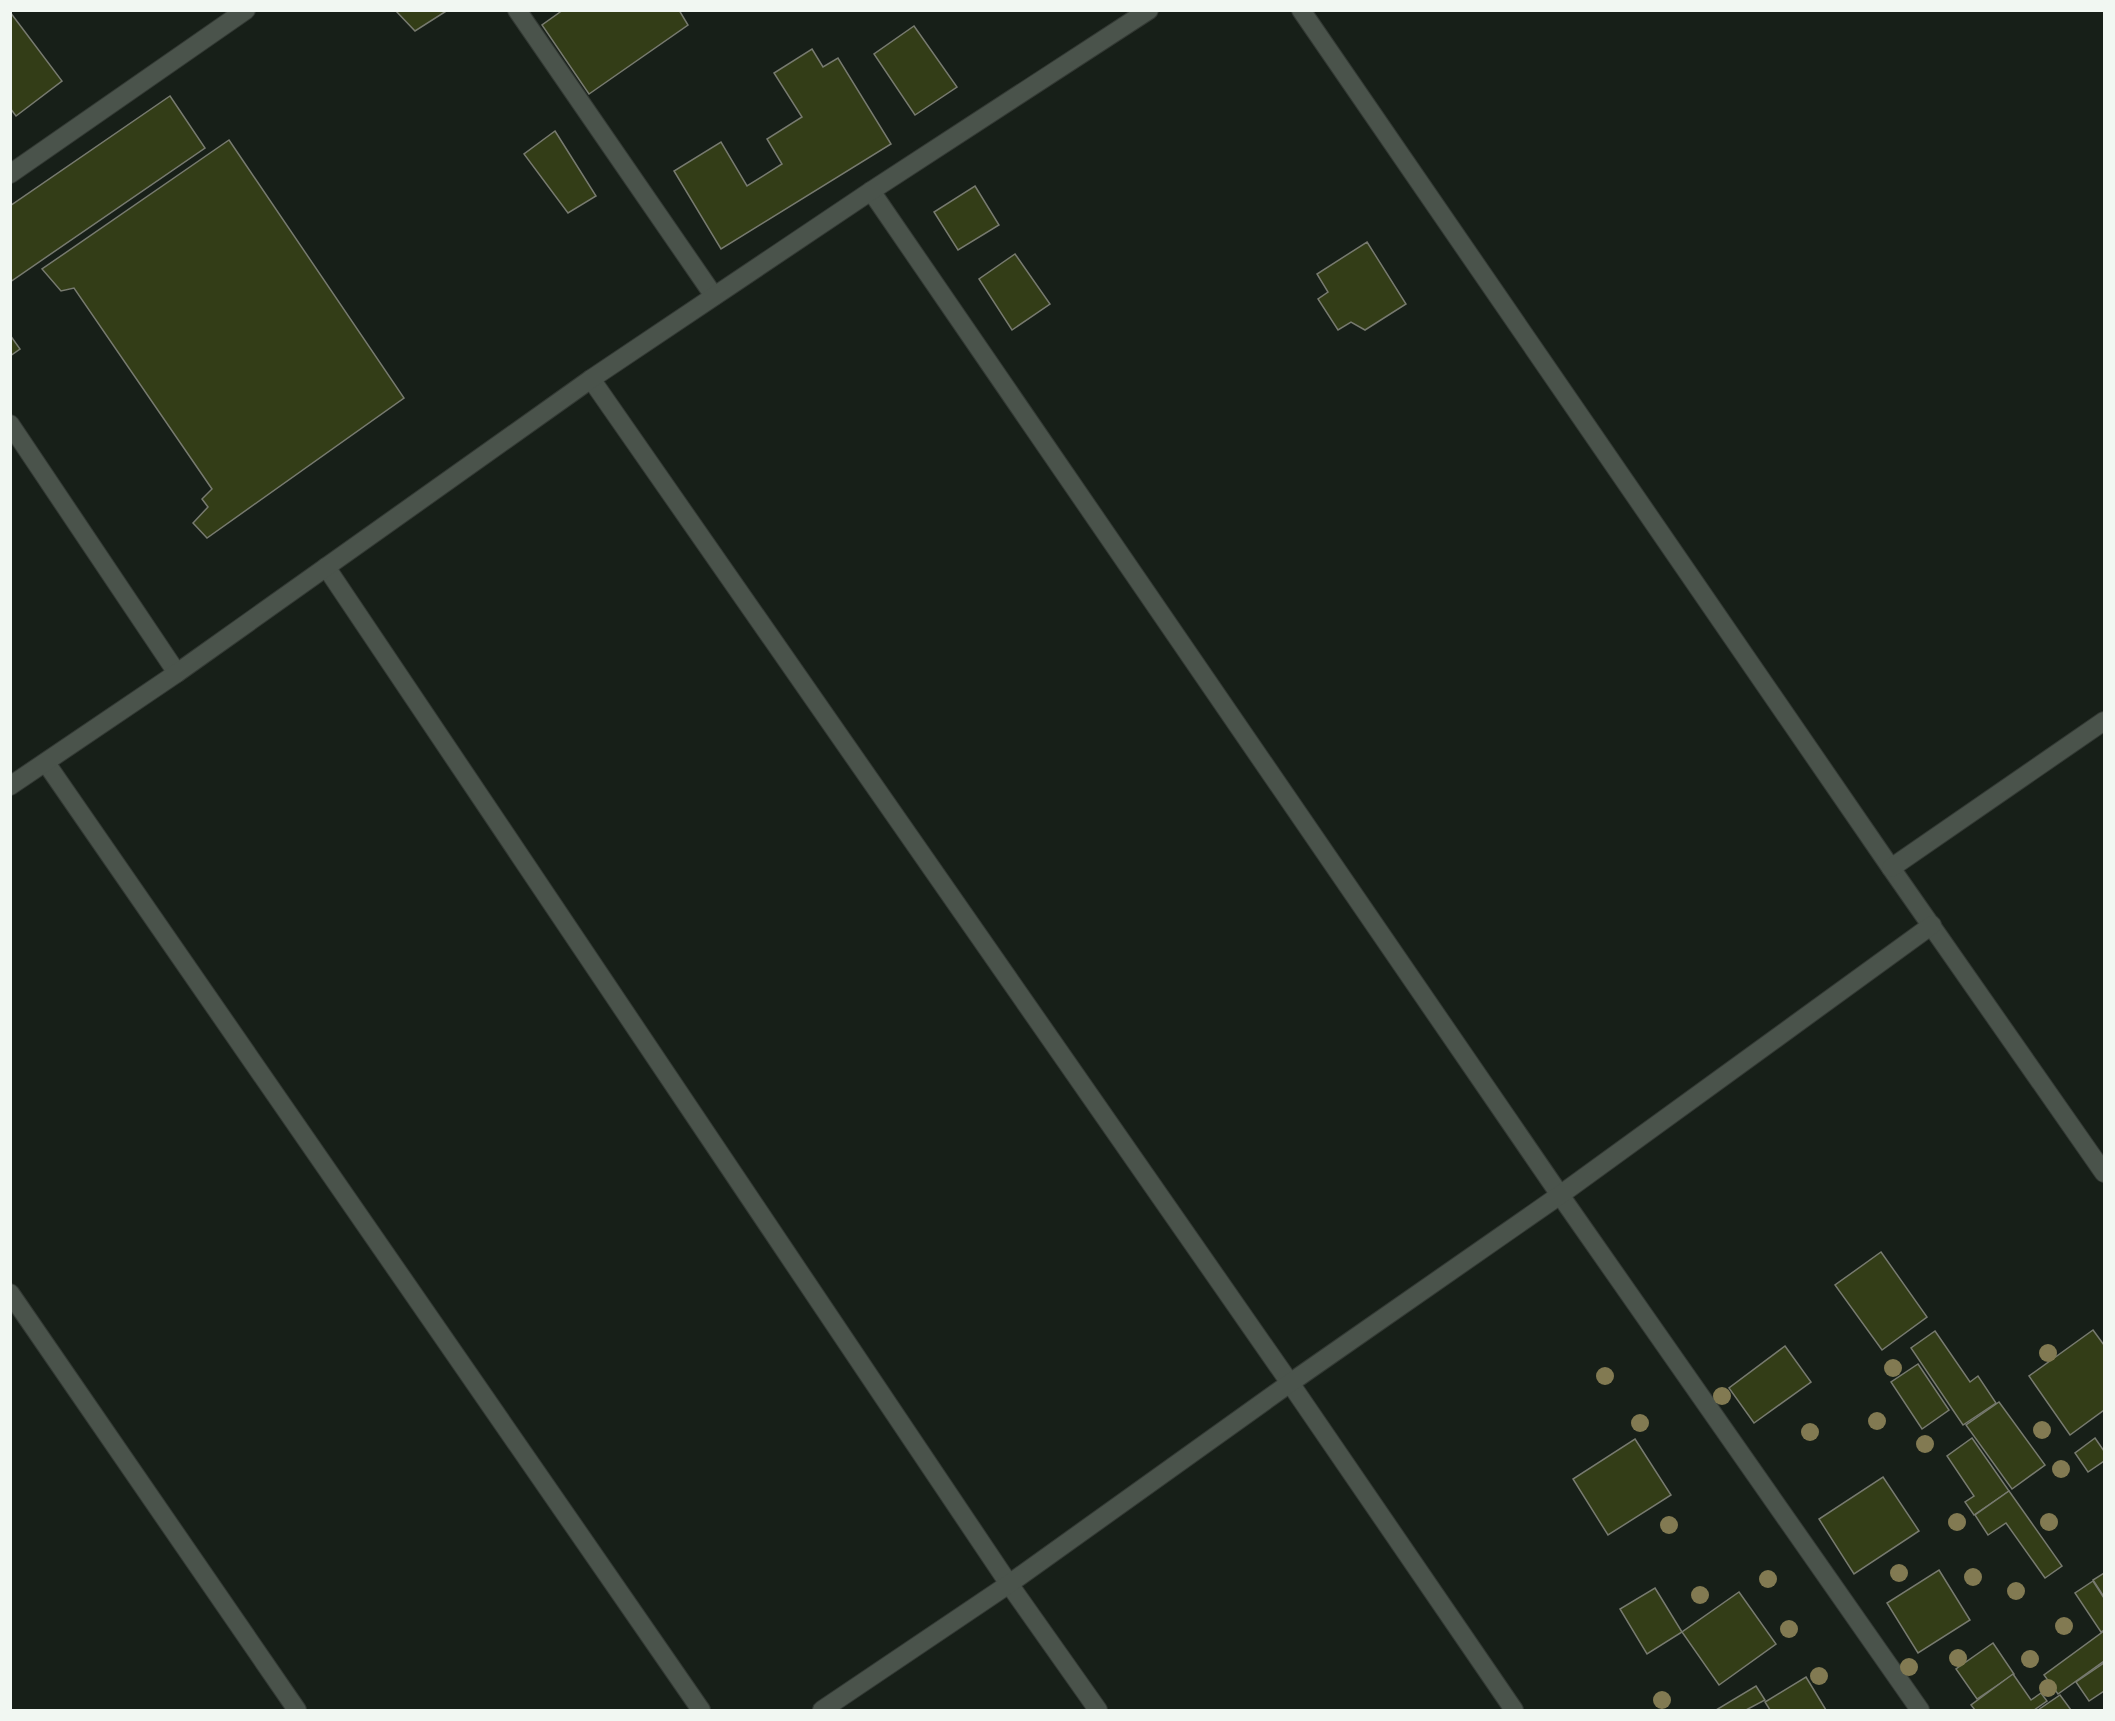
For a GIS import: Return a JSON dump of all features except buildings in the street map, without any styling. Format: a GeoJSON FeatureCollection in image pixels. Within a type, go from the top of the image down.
{"type":"FeatureCollection","features":[{"type":"Feature","properties":{"kind":"street"},"geometry":{"type":"LineString","coordinates":[[10,174],[246,10]]}},
{"type":"Feature","properties":{"kind":"street"},"geometry":{"type":"LineString","coordinates":[[517,10],[714,296]]}},
{"type":"Feature","properties":{"kind":"street"},"geometry":{"type":"LineString","coordinates":[[10,786],[177,673],[591,379],[872,191],[1149,10]]}},
{"type":"Feature","properties":{"kind":"street"},"geometry":{"type":"LineString","coordinates":[[1301,10],[1891,868],[2104,1173]]}},
{"type":"Feature","properties":{"kind":"street"},"geometry":{"type":"LineString","coordinates":[[872,191],[1560,1195],[1920,1710]]}},
{"type":"Feature","properties":{"kind":"street"},"geometry":{"type":"LineString","coordinates":[[591,379],[1290,1383],[1514,1710]]}},
{"type":"Feature","properties":{"kind":"street"},"geometry":{"type":"LineString","coordinates":[[10,424],[177,673]]}},
{"type":"Feature","properties":{"kind":"street"},"geometry":{"type":"LineString","coordinates":[[326,567],[1009,1584],[1098,1710]]}},
{"type":"Feature","properties":{"kind":"street"},"geometry":{"type":"LineString","coordinates":[[1891,868],[2104,721]]}},
{"type":"Feature","properties":{"kind":"street"},"geometry":{"type":"LineString","coordinates":[[46,763],[701,1710]]}},
{"type":"Feature","properties":{"kind":"street"},"geometry":{"type":"LineString","coordinates":[[822,1710],[1009,1584],[1290,1383],[1560,1195],[1932,925]]}},
{"type":"Feature","properties":{"kind":"street"},"geometry":{"type":"LineString","coordinates":[[10,1293],[297,1710]]}}]}
